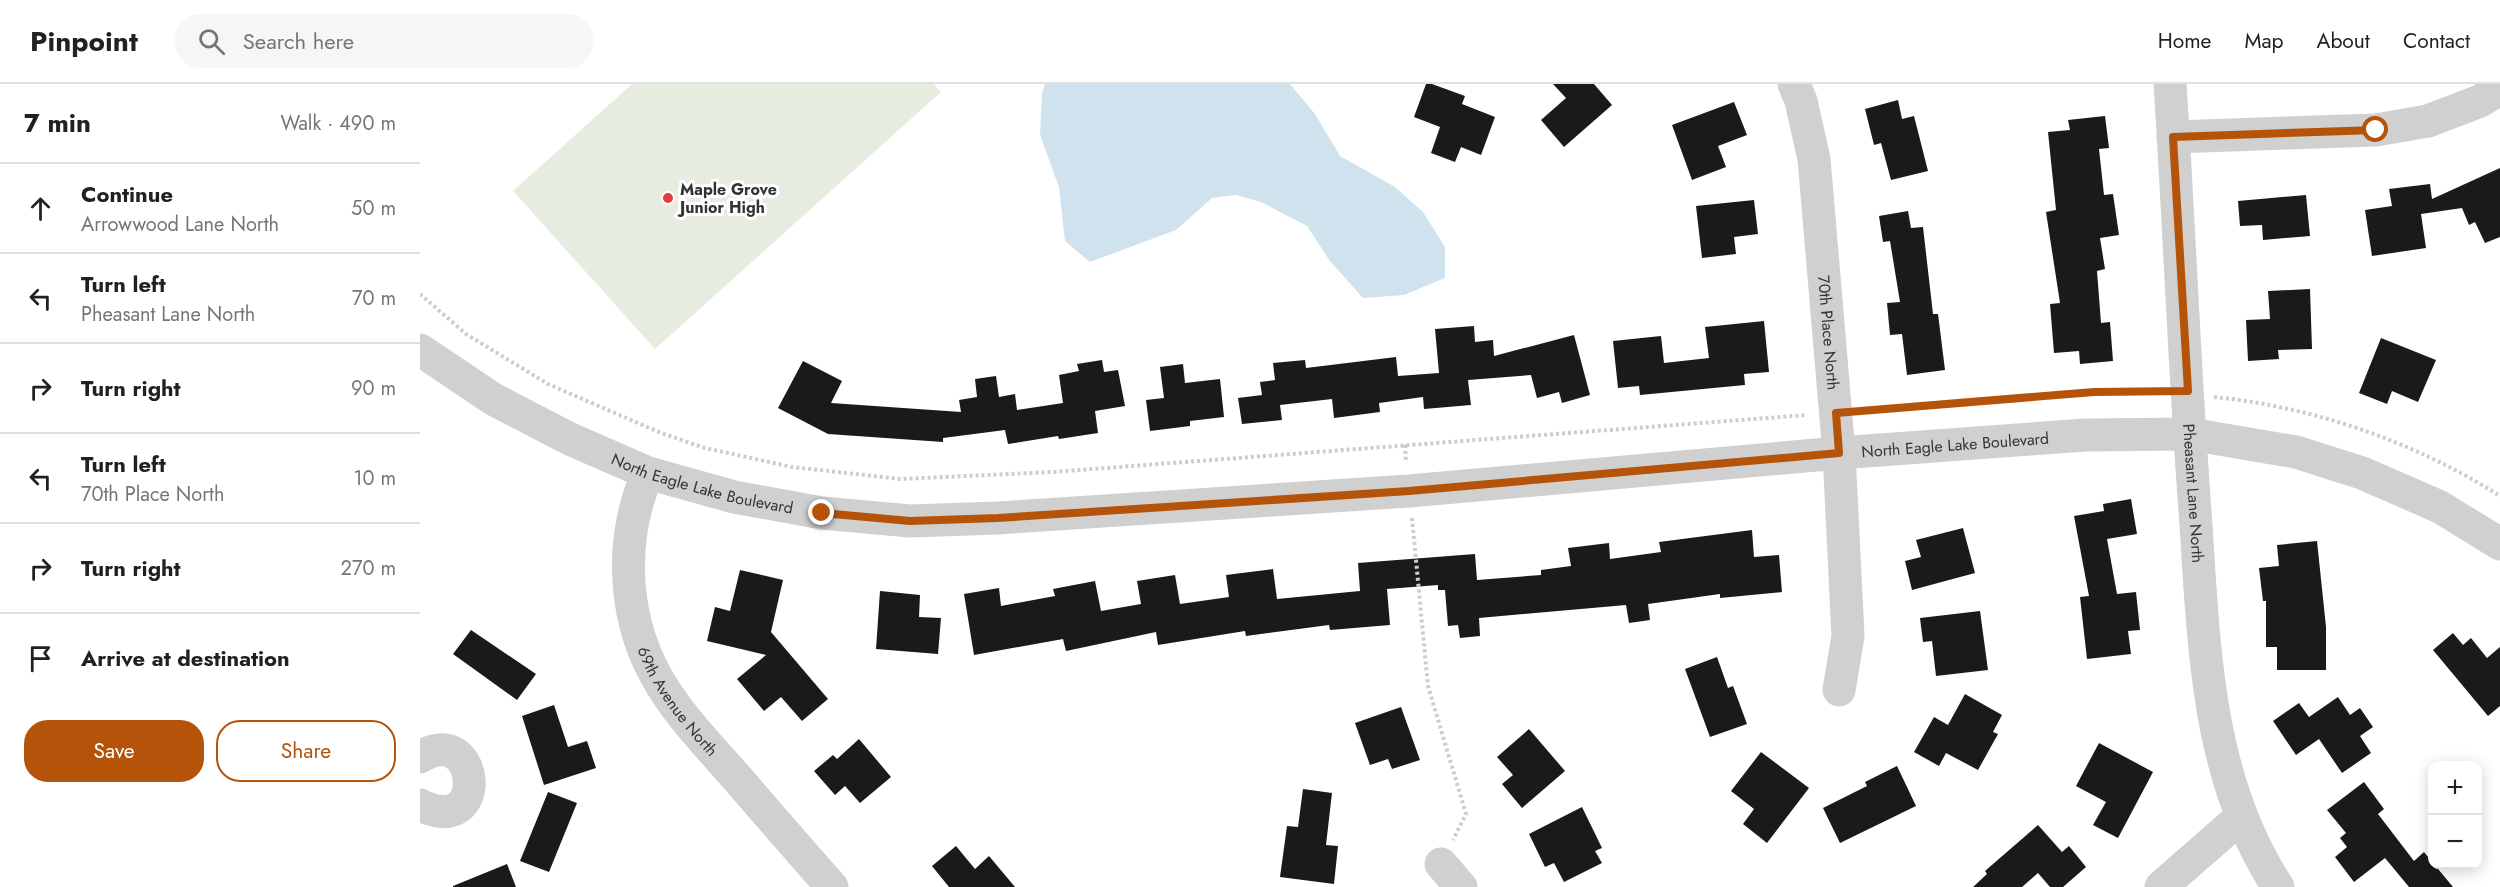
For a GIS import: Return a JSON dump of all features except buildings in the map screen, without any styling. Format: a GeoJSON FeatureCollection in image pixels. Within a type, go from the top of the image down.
{"type":"FeatureCollection","features":[{"type":"Feature","properties":{"kind":"street","name":"70th Place North"},"geometry":{"type":"LineString","coordinates":[[1794,84],[1801,101],[1814,159],[1839,453],[1848,636],[1839,690]]}},
{"type":"Feature","properties":{"kind":"street","name":"Pheasant Lane North"},"geometry":{"type":"LineString","coordinates":[[2169,84],[2190,434],[2211,707],[2229,784],[2241,817],[2278,887]]}},
{"type":"Feature","properties":{"kind":"street"},"geometry":{"type":"LineString","coordinates":[[2173,137],[2376,130],[2428,121],[2480,101],[2500,89]]}},
{"type":"Feature","properties":{"kind":"street","name":"North Eagle Lake Boulevard"},"geometry":{"type":"LineString","coordinates":[[420,350],[493,399],[570,439],[648,473],[734,497],[811,511],[910,521],[998,518],[1409,491],[1839,453],[2085,435],[2190,434],[2296,452],[2362,473],[2440,507],[2500,544]]}},
{"type":"Feature","properties":{"kind":"street","name":"69th Avenue North"},"geometry":{"type":"LineString","coordinates":[[648,473],[638,494],[630,530],[628,575],[635,622],[655,674],[689,723],[832,887]]}},
{"type":"Feature","properties":{"kind":"street"},"geometry":{"type":"LineString","coordinates":[[420,757],[430,752],[446,751],[461,759],[468,769],[471,781],[470,791],[464,801],[453,810],[435,813],[420,806]]}},
{"type":"Feature","properties":{"kind":"street"},"geometry":{"type":"LineString","coordinates":[[2161,887],[2241,817]]}},
{"type":"Feature","properties":{"kind":"path"},"geometry":{"type":"LineString","coordinates":[[420,294],[466,334],[548,384],[661,433],[705,448],[792,467],[900,479],[1053,472],[2094,392],[2188,391],[2211,397],[2245,400],[2293,409],[2384,437],[2471,477],[2500,496]]}},
{"type":"Feature","properties":{"kind":"path"},"geometry":{"type":"LineString","coordinates":[[1405,445],[1428,686],[1466,814],[1451,875]]}},
{"type":"Feature","properties":{"kind":"shaded area"},"geometry":{"type":"Polygon","coordinates":[[[632,84],[934,84],[941,92],[655,349],[513,191],[632,84]]]}},
{"type":"Feature","properties":{"kind":"water"},"geometry":{"type":"Polygon","coordinates":[[[1045,84],[1290,84],[1315,114],[1340,156],[1395,187],[1423,212],[1445,247],[1445,278],[1404,295],[1363,298],[1330,261],[1307,226],[1261,202],[1236,195],[1212,198],[1176,230],[1090,262],[1065,241],[1059,187],[1040,135],[1042,93],[1045,84]]]}},
{"type":"Feature","properties":{"kind":"place","name":"Maple Grove Junior High"},"geometry":{"type":"Point","coordinates":[668,198]}},
{"type":"Feature","properties":{"kind":"route"},"geometry":{"type":"LineString","coordinates":[[822,513],[910,521],[998,518],[1409,491],[1839,453],[1836,413],[2094,392],[2188,391],[2173,137],[2376,130]]}}]}
